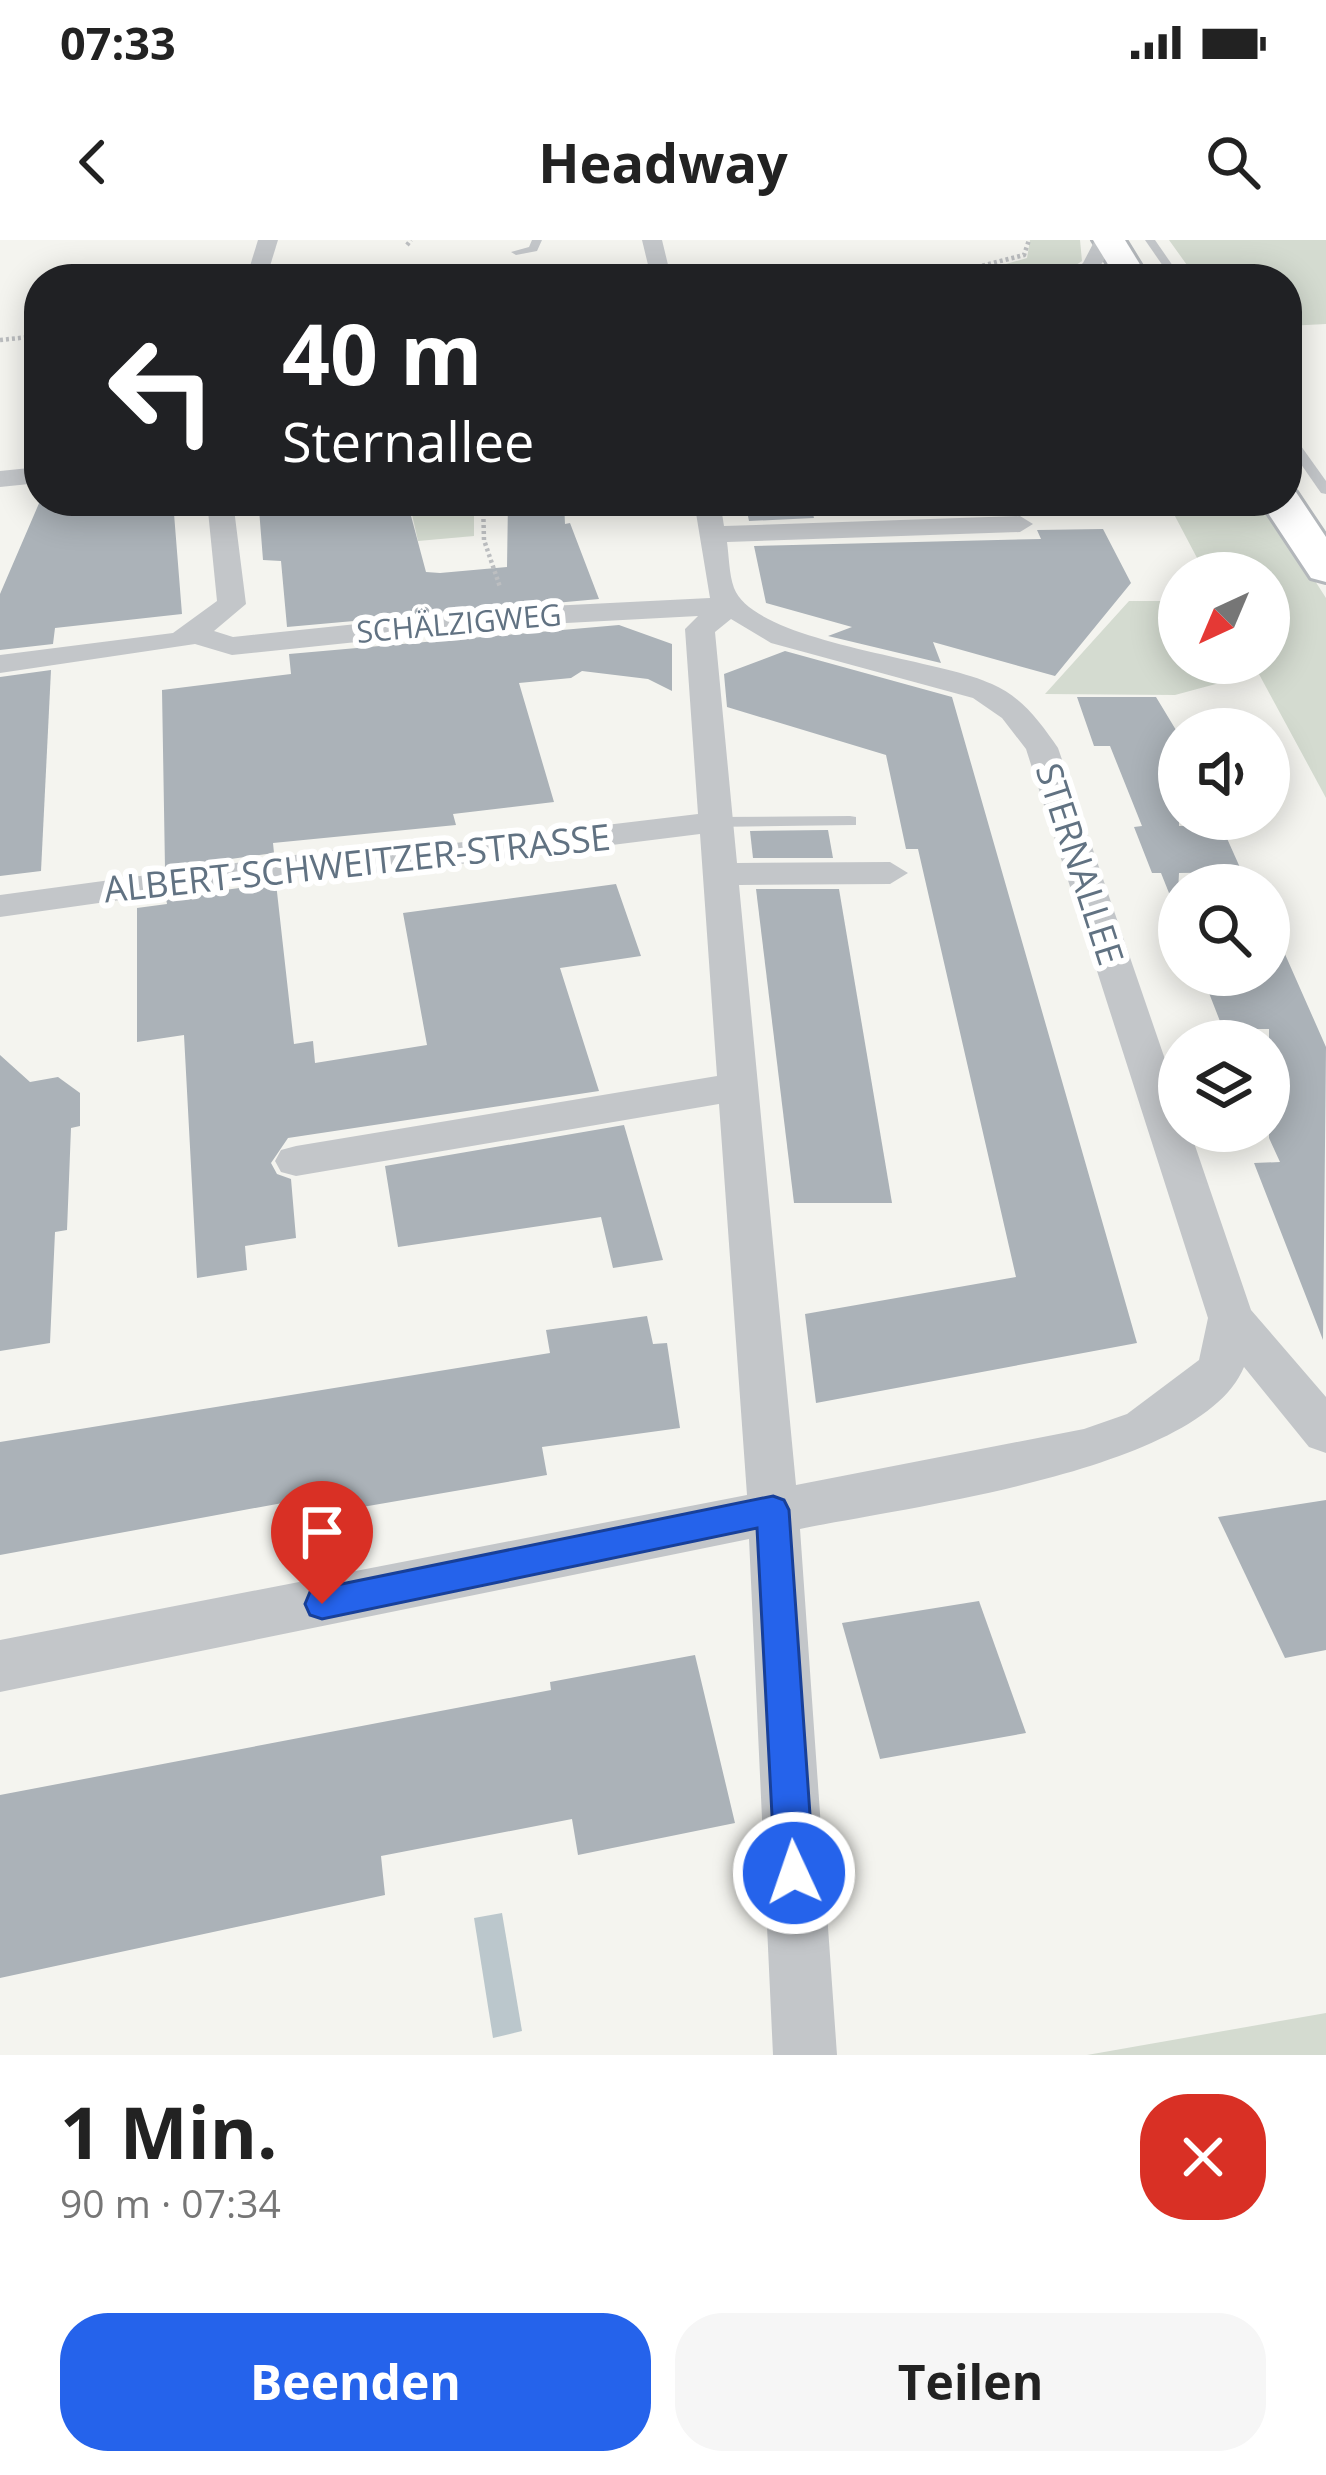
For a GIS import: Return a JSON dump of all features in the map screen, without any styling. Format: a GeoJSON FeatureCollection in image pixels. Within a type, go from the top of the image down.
{"type":"FeatureCollection","features":[{"type":"Feature","properties":{"kind":"main road"},"geometry":{"type":"LineString","coordinates":[[1291,516],[1326,569]]}},
{"type":"Feature","properties":{"kind":"street"},"geometry":{"type":"LineString","coordinates":[[192,634],[232,604],[222,516]]}},
{"type":"Feature","properties":{"kind":"street"},"geometry":{"type":"LineString","coordinates":[[805,2055],[773,1510],[716,874],[700,629],[729,606],[721,594],[710,517],[1020,524]]}},
{"type":"Feature","properties":{"kind":"street","name":"SCHÄLZIGWEG"},"geometry":{"type":"LineString","coordinates":[[0,664],[142,649],[192,634],[232,646],[510,617],[729,606]]}},
{"type":"Feature","properties":{"kind":"street","name":"STERNALLEE"},"geometry":{"type":"LineString","coordinates":[[729,606],[763,631],[976,689],[1012,709],[1042,748],[1231,1318],[1326,1432]]}},
{"type":"Feature","properties":{"kind":"street","name":"ALBERT-SCHWEITZER-STRASSE"},"geometry":{"type":"LineString","coordinates":[[0,906],[354,857],[379,862],[713,822]]}},
{"type":"Feature","properties":{"kind":"street"},"geometry":{"type":"LineString","coordinates":[[716,874],[890,873]]}},
{"type":"Feature","properties":{"kind":"street"},"geometry":{"type":"LineString","coordinates":[[296,1161],[734,1088]]}},
{"type":"Feature","properties":{"kind":"street"},"geometry":{"type":"LineString","coordinates":[[0,1666],[1084,1450],[1144,1429],[1220,1370],[1231,1318]]}},
{"type":"Feature","properties":{"kind":"lane"},"geometry":{"type":"LineString","coordinates":[[516,252],[533,249],[537,240]]}},
{"type":"Feature","properties":{"kind":"lane"},"geometry":{"type":"LineString","coordinates":[[1302,456],[1326,490]]}},
{"type":"Feature","properties":{"kind":"lane"},"geometry":{"type":"LineString","coordinates":[[713,822],[850,821]]}},
{"type":"Feature","properties":{"kind":"path"},"geometry":{"type":"LineString","coordinates":[[1004,264],[1024,255],[1029,240]]}},
{"type":"Feature","properties":{"kind":"path"},"geometry":{"type":"LineString","coordinates":[[483,516],[484,540],[510,617]]}},
{"type":"Feature","properties":{"kind":"shaded area"},"geometry":{"type":"Polygon","coordinates":[[[1030,240],[1080,240],[1082,261],[1077,264],[1006,264],[1027,258],[1030,240]]]}},
{"type":"Feature","properties":{"kind":"shaded area"},"geometry":{"type":"Polygon","coordinates":[[[1169,240],[1326,240],[1326,324],[1302,325],[1302,264],[1186,264],[1169,240]]]}},
{"type":"Feature","properties":{"kind":"shaded area"},"geometry":{"type":"Polygon","coordinates":[[[412,516],[474,516],[474,536],[418,541],[412,516]]]}},
{"type":"Feature","properties":{"kind":"shaded area"},"geometry":{"type":"Polygon","coordinates":[[[1175,516],[1274,516],[1326,598],[1326,798],[1290,731],[1290,708],[1277,708],[1264,684],[1290,684],[1290,552],[1194,552],[1175,516]]]}},
{"type":"Feature","properties":{"kind":"shaded area"},"geometry":{"type":"Polygon","coordinates":[[[1129,601],[1158,601],[1158,684],[1216,684],[1175,695],[1045,694],[1129,601]]]}},
{"type":"Feature","properties":{"kind":"shaded area"},"geometry":{"type":"Polygon","coordinates":[[[502,1913],[522,2031],[493,2038],[474,1918],[502,1913]]]}},
{"type":"Feature","properties":{"kind":"shaded area"},"geometry":{"type":"Polygon","coordinates":[[[1326,2013],[1326,2055],[1087,2055],[1326,2013]]]}},
{"type":"Feature","properties":{"kind":"building"},"geometry":{"type":"Polygon","coordinates":[[[34,516],[174,516],[182,614],[55,628],[53,644],[0,650],[0,594],[34,516]]]}},
{"type":"Feature","properties":{"kind":"building"},"geometry":{"type":"Polygon","coordinates":[[[260,516],[411,516],[426,572],[440,573],[507,567],[508,516],[565,516],[599,599],[287,627],[281,561],[263,560],[260,516]]]}},
{"type":"Feature","properties":{"kind":"building"},"geometry":{"type":"Polygon","coordinates":[[[748,516],[814,518],[749,521],[748,516]]]}},
{"type":"Feature","properties":{"kind":"building"},"geometry":{"type":"Polygon","coordinates":[[[1103,529],[1131,583],[1055,676],[933,642],[941,663],[828,636],[852,627],[766,603],[754,546],[1041,539],[1037,530],[1103,529]]]}},
{"type":"Feature","properties":{"kind":"building"},"geometry":{"type":"Polygon","coordinates":[[[619,625],[672,644],[672,691],[648,679],[582,671],[571,678],[519,683],[554,802],[453,814],[456,825],[273,843],[274,853],[165,868],[162,690],[291,674],[289,654],[619,625]]]}},
{"type":"Feature","properties":{"kind":"building"},"geometry":{"type":"Polygon","coordinates":[[[785,651],[952,697],[1137,1343],[816,1403],[805,1314],[1016,1277],[918,849],[906,849],[886,755],[727,707],[724,674],[785,651]]]}},
{"type":"Feature","properties":{"kind":"building"},"geometry":{"type":"Polygon","coordinates":[[[51,670],[41,871],[0,876],[0,677],[51,670]]]}},
{"type":"Feature","properties":{"kind":"building"},"geometry":{"type":"Polygon","coordinates":[[[1077,697],[1156,697],[1163,708],[1158,708],[1158,840],[1228,840],[1238,864],[1158,864],[1158,873],[1152,873],[1134,827],[1142,826],[1110,746],[1094,746],[1077,697]]]}},
{"type":"Feature","properties":{"kind":"building"},"geometry":{"type":"Polygon","coordinates":[[[828,830],[833,858],[753,858],[750,831],[828,830]]]}},
{"type":"Feature","properties":{"kind":"building"},"geometry":{"type":"Polygon","coordinates":[[[276,883],[294,1044],[313,1041],[315,1063],[427,1045],[403,913],[616,884],[641,956],[560,968],[599,1091],[288,1138],[271,1163],[277,1174],[291,1179],[296,1238],[245,1246],[247,1270],[197,1278],[184,1035],[137,1042],[137,908],[167,904],[166,898],[276,883]]]}},
{"type":"Feature","properties":{"kind":"building"},"geometry":{"type":"Polygon","coordinates":[[[756,889],[839,889],[892,1203],[794,1203],[756,889]]]}},
{"type":"Feature","properties":{"kind":"building"},"geometry":{"type":"Polygon","coordinates":[[[1290,966],[1326,1047],[1323,1340],[1254,1163],[1280,1162],[1275,1152],[1290,1152],[1290,1020],[1220,1020],[1210,996],[1290,996],[1290,966]]]}},
{"type":"Feature","properties":{"kind":"building"},"geometry":{"type":"Polygon","coordinates":[[[0,1055],[30,1082],[58,1077],[80,1093],[80,1126],[71,1128],[67,1230],[55,1232],[50,1343],[0,1351],[0,1055]]]}},
{"type":"Feature","properties":{"kind":"building"},"geometry":{"type":"Polygon","coordinates":[[[624,1125],[663,1260],[613,1268],[601,1217],[398,1247],[385,1166],[624,1125]]]}},
{"type":"Feature","properties":{"kind":"building"},"geometry":{"type":"Polygon","coordinates":[[[647,1316],[653,1344],[667,1343],[680,1428],[542,1447],[547,1475],[316,1515],[315,1497],[0,1555],[0,1442],[550,1353],[546,1330],[647,1316]]]}},
{"type":"Feature","properties":{"kind":"building"},"geometry":{"type":"Polygon","coordinates":[[[1326,1500],[1326,1650],[1285,1658],[1218,1517],[1326,1500]]]}},
{"type":"Feature","properties":{"kind":"building"},"geometry":{"type":"Polygon","coordinates":[[[979,1601],[1026,1733],[880,1759],[842,1623],[979,1601]]]}},
{"type":"Feature","properties":{"kind":"building"},"geometry":{"type":"Polygon","coordinates":[[[695,1655],[735,1823],[578,1855],[572,1819],[381,1856],[385,1895],[0,1978],[0,1795],[551,1690],[550,1682],[695,1655]]]}},
{"type":"Feature","properties":{"kind":"route"},"geometry":{"type":"LineString","coordinates":[[322,1604],[773,1510],[794,1873]]}}]}
